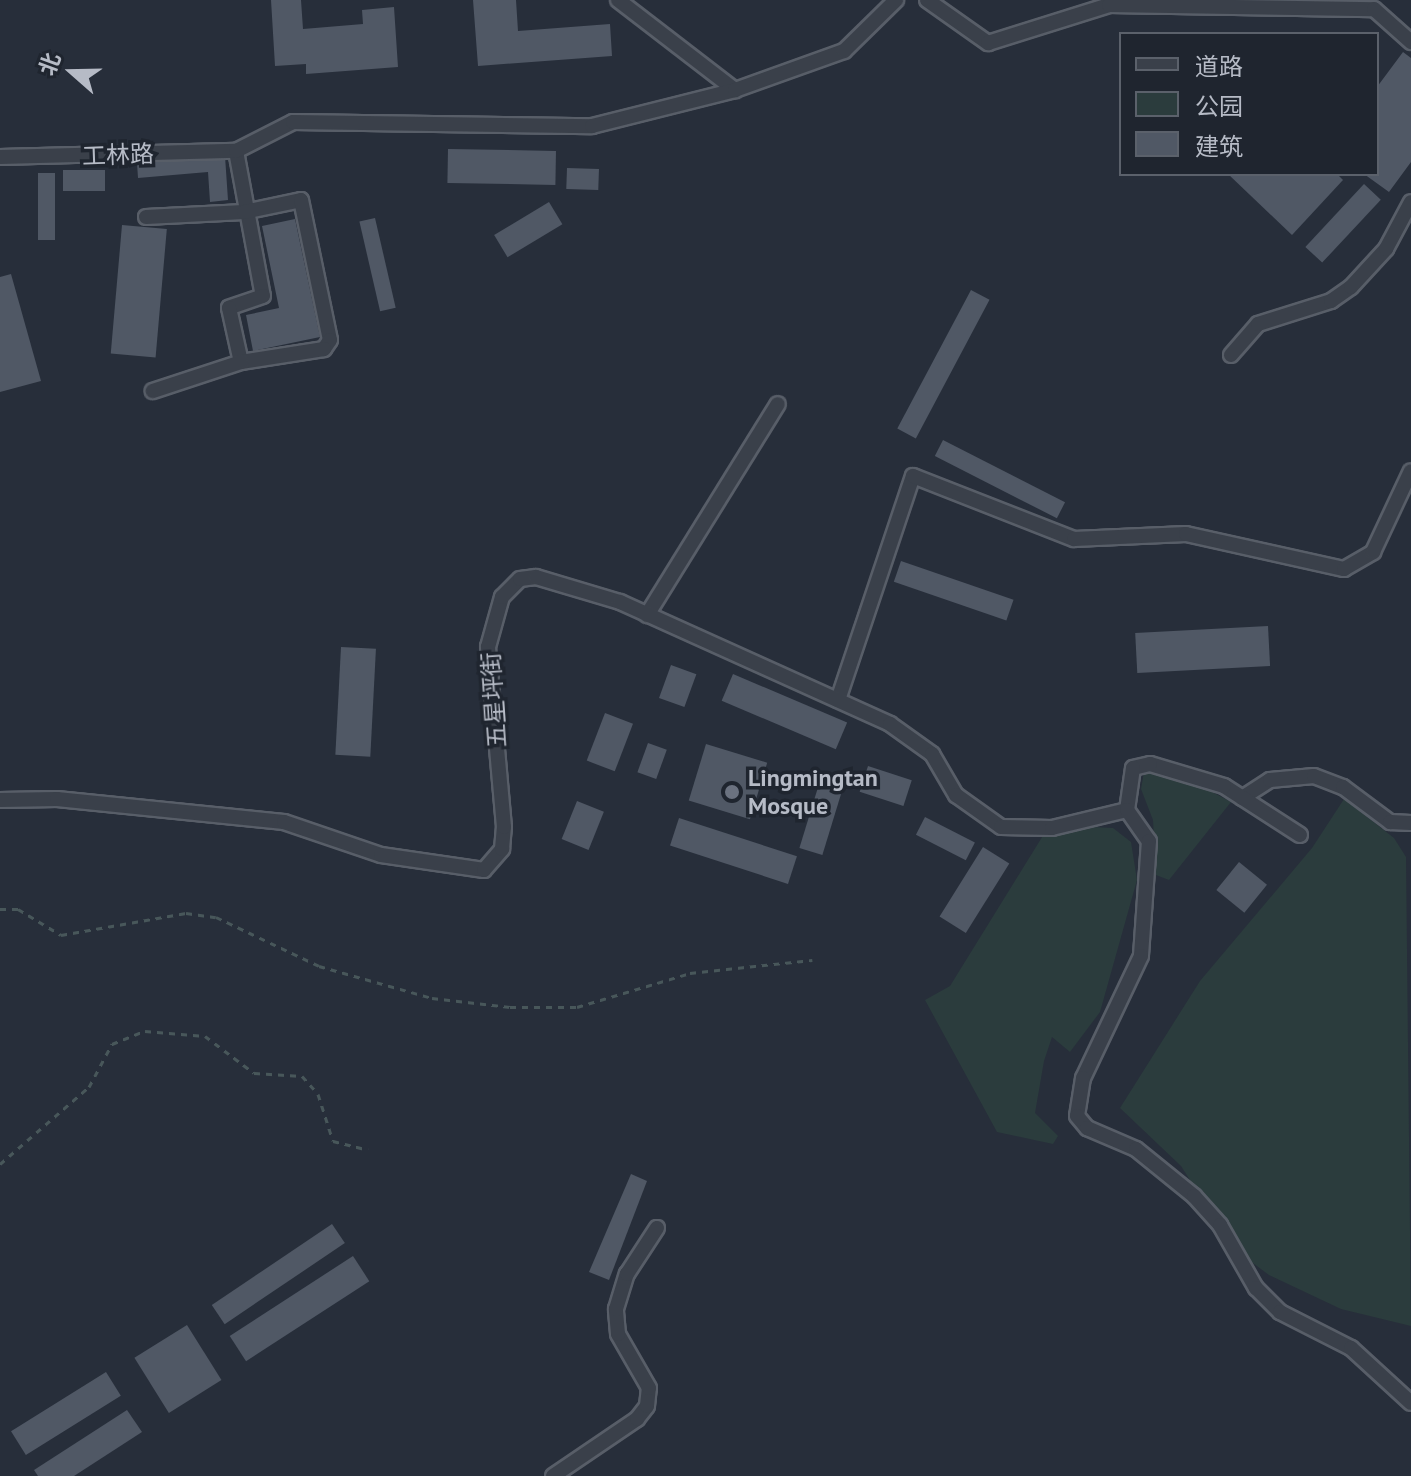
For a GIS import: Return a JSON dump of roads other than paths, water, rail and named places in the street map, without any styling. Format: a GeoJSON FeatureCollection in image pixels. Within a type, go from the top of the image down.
{"type":"FeatureCollection","features":[{"type":"Feature","properties":{"kind":"street"},"geometry":{"type":"LineString","coordinates":[[618,0],[735,90]]}},
{"type":"Feature","properties":{"kind":"street"},"geometry":{"type":"LineString","coordinates":[[241,362],[229,308],[263,296],[244,212],[236,151],[293,122],[592,126],[735,90],[844,51],[896,0]]}},
{"type":"Feature","properties":{"kind":"street"},"geometry":{"type":"LineString","coordinates":[[927,0],[988,43],[1109,5],[1374,5],[1411,42]]}},
{"type":"Feature","properties":{"kind":"street","name":"工林路"},"geometry":{"type":"LineString","coordinates":[[0,157],[236,151]]}},
{"type":"Feature","properties":{"kind":"street"},"geometry":{"type":"LineString","coordinates":[[146,217],[244,212],[301,200],[330,340],[324,349],[241,362],[153,391]]}},
{"type":"Feature","properties":{"kind":"street"},"geometry":{"type":"LineString","coordinates":[[1231,355],[1258,324],[1331,301],[1351,287],[1386,249],[1411,202]]}},
{"type":"Feature","properties":{"kind":"street"},"geometry":{"type":"LineString","coordinates":[[647,615],[778,404]]}},
{"type":"Feature","properties":{"kind":"street"},"geometry":{"type":"LineString","coordinates":[[838,700],[913,476],[1074,539],[1186,534],[1344,569],[1373,552],[1411,471]]}},
{"type":"Feature","properties":{"kind":"street","name":"五星坪街"},"geometry":{"type":"LineString","coordinates":[[0,800],[255,818],[381,855],[484,870],[502,849],[504,827],[488,647],[502,597],[520,579],[557,579],[647,615],[838,700],[932,754],[956,795],[1001,827],[1052,828],[1127,810]]}},
{"type":"Feature","properties":{"kind":"street"},"geometry":{"type":"LineString","coordinates":[[1300,835],[1224,786],[1150,764],[1133,768],[1127,810],[1149,841],[1141,956],[1083,1078],[1077,1116],[1087,1128],[1136,1149],[1194,1196],[1220,1225],[1256,1288],[1280,1312],[1351,1348],[1411,1403]]}},
{"type":"Feature","properties":{"kind":"street"},"geometry":{"type":"LineString","coordinates":[[1242,798],[1270,780],[1314,776],[1343,787],[1390,822],[1411,823]]}},
{"type":"Feature","properties":{"kind":"street"},"geometry":{"type":"LineString","coordinates":[[553,1476],[637,1419],[647,1406],[649,1388],[618,1334],[616,1309],[627,1274],[657,1228]]}},
{"type":"Feature","properties":{"kind":"place","name":"Lingmingtan Mosque"},"geometry":{"type":"Point","coordinates":[732,792]}}]}
